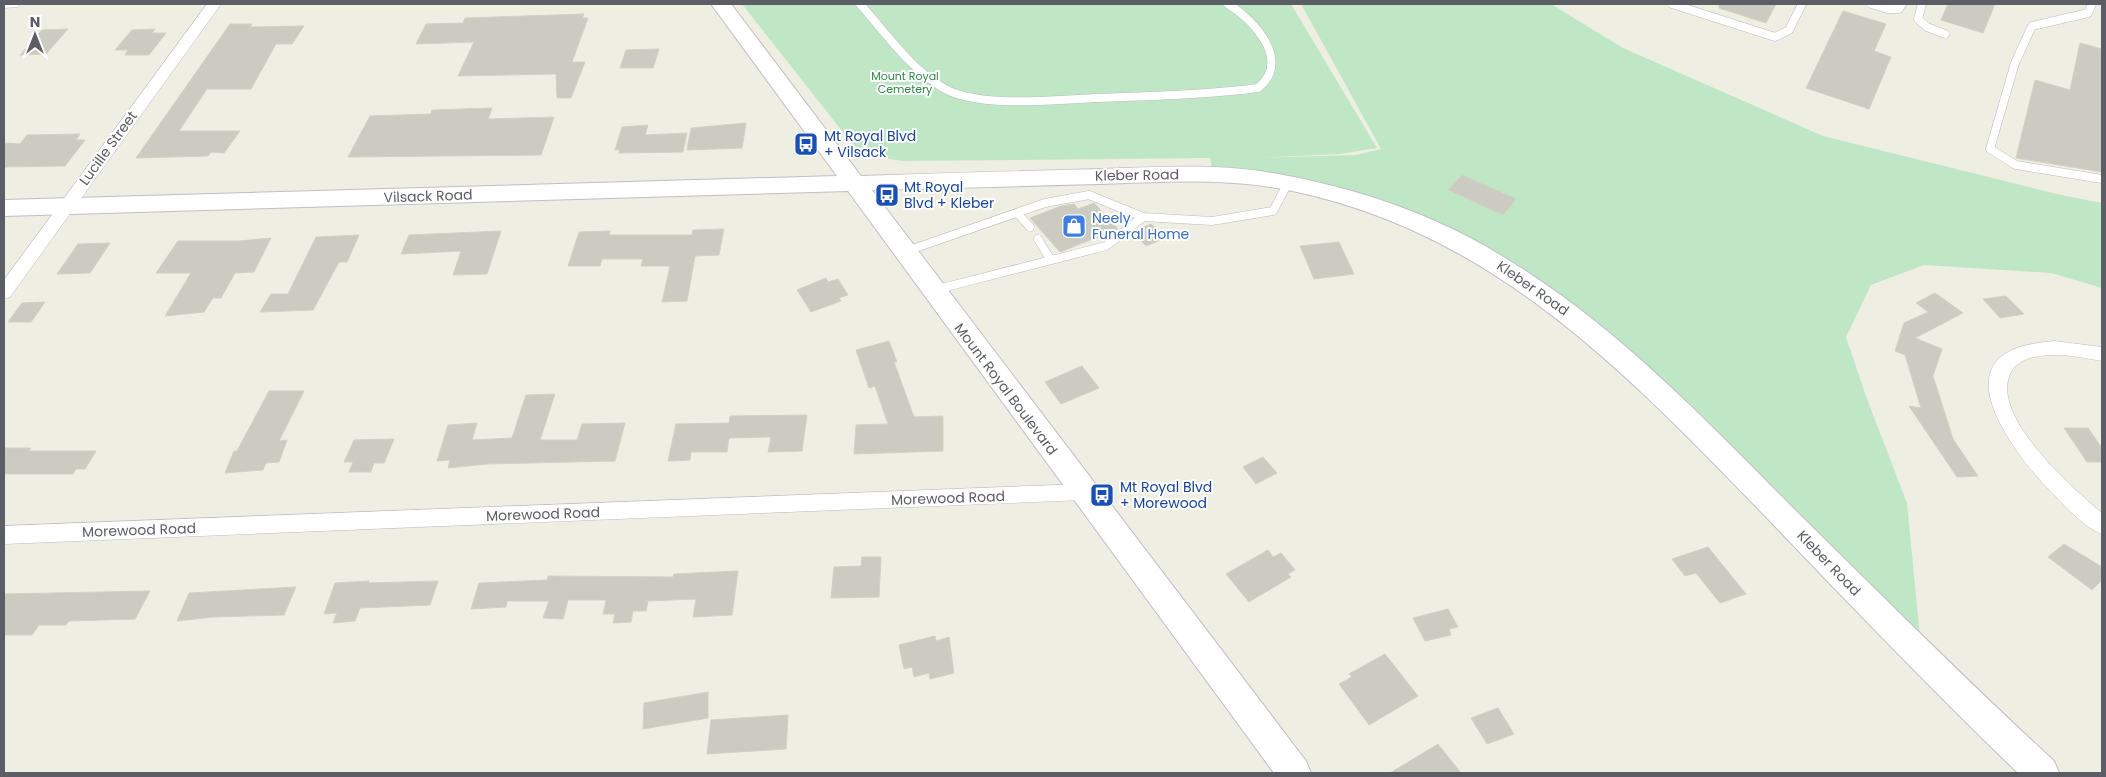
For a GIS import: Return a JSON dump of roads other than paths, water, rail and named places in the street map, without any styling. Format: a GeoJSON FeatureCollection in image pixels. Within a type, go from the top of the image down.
{"type":"FeatureCollection","features":[{"type":"Feature","properties":{"kind":"street"},"geometry":{"type":"LineString","coordinates":[[4,4],[13,4]]}},
{"type":"Feature","properties":{"kind":"street","name":"Lucille Street"},"geometry":{"type":"LineString","coordinates":[[4,293],[214,4]]}},
{"type":"Feature","properties":{"kind":"street","name":"Mount Royal Boulevard"},"geometry":{"type":"LineString","coordinates":[[721,4],[1294,773]]}},
{"type":"Feature","properties":{"kind":"street","name":"Kleber Road"},"geometry":{"type":"LineString","coordinates":[[853,183],[1172,174],[1239,177],[1288,183],[1372,204],[1437,230],[1497,262],[1561,306],[1619,355],[1676,408],[1922,658],[2042,773]]}},
{"type":"Feature","properties":{"kind":"street","name":"Vilsack Road"},"geometry":{"type":"LineString","coordinates":[[4,208],[853,183]]}},
{"type":"Feature","properties":{"kind":"street"},"geometry":{"type":"LineString","coordinates":[[2102,354],[2061,347],[2038,348],[2022,352],[2013,356],[2006,364],[1998,384],[2004,413],[2013,431],[2030,455],[2072,500],[2102,525]]}},
{"type":"Feature","properties":{"kind":"street","name":"Morewood Road"},"geometry":{"type":"LineString","coordinates":[[4,535],[1083,492]]}},
{"type":"Feature","properties":{"kind":"lane"},"geometry":{"type":"LineString","coordinates":[[860,4],[895,45],[932,82],[947,90],[970,97],[1026,101],[1214,94],[1258,88],[1264,84],[1270,74],[1267,47],[1256,26],[1228,4]]}},
{"type":"Feature","properties":{"kind":"lane"},"geometry":{"type":"LineString","coordinates":[[1672,4],[1775,37],[1784,36],[1789,32],[1802,4]]}},
{"type":"Feature","properties":{"kind":"lane"},"geometry":{"type":"LineString","coordinates":[[1871,4],[1888,9],[1899,9],[1902,4]]}},
{"type":"Feature","properties":{"kind":"lane"},"geometry":{"type":"LineString","coordinates":[[1922,4],[1918,18],[1927,27],[1945,34]]}},
{"type":"Feature","properties":{"kind":"lane"},"geometry":{"type":"LineString","coordinates":[[2092,4],[2088,13],[2032,26],[2014,63],[1990,148],[2016,165],[2102,179]]}},
{"type":"Feature","properties":{"kind":"lane"},"geometry":{"type":"LineString","coordinates":[[904,252],[1045,203],[1089,195],[1143,217],[1212,221],[1273,211],[1288,183]]}},
{"type":"Feature","properties":{"kind":"lane"},"geometry":{"type":"LineString","coordinates":[[1017,213],[1030,227]]}},
{"type":"Feature","properties":{"kind":"lane"},"geometry":{"type":"LineString","coordinates":[[933,290],[1106,246],[1143,217]]}},
{"type":"Feature","properties":{"kind":"lane"},"geometry":{"type":"LineString","coordinates":[[1038,239],[1050,259]]}},
{"type":"Feature","properties":{"kind":"place","name":"Mt Royal Blvd + Vilsack"},"geometry":{"type":"Point","coordinates":[806,144]}},
{"type":"Feature","properties":{"kind":"place","name":"Mt Royal Blvd + Kleber"},"geometry":{"type":"Point","coordinates":[887,195]}},
{"type":"Feature","properties":{"kind":"place","name":"Neely Funeral Home"},"geometry":{"type":"Point","coordinates":[1074,226]}},
{"type":"Feature","properties":{"kind":"place","name":"Mt Royal Blvd + Morewood"},"geometry":{"type":"Point","coordinates":[1102,495]}},
{"type":"Feature","properties":{"kind":"park label","name":"Mount Royal Cemetery"},"geometry":{"type":"Point","coordinates":[905,82]}}]}
